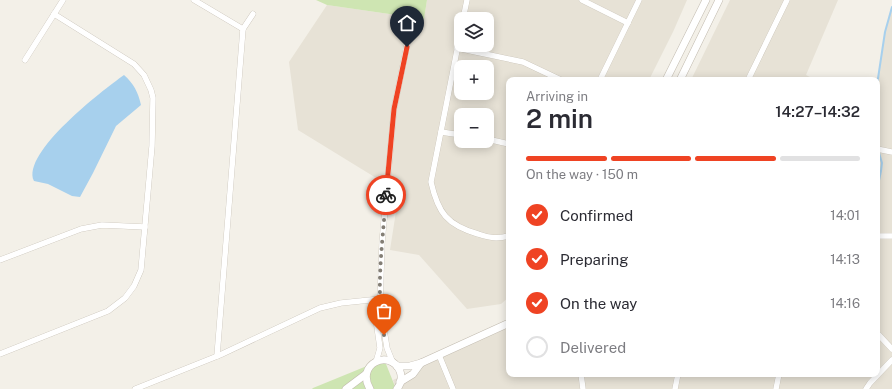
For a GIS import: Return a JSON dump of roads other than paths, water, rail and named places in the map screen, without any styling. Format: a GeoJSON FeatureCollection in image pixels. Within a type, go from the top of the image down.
{"type":"FeatureCollection","features":[{"type":"Feature","properties":{"kind":"street"},"geometry":{"type":"LineString","coordinates":[[25,60],[63,0]]}},
{"type":"Feature","properties":{"kind":"street"},"geometry":{"type":"LineString","coordinates":[[194,0],[243,29]]}},
{"type":"Feature","properties":{"kind":"street"},"geometry":{"type":"LineString","coordinates":[[464,12],[467,0]]}},
{"type":"Feature","properties":{"kind":"street"},"geometry":{"type":"LineString","coordinates":[[582,0],[628,23]]}},
{"type":"Feature","properties":{"kind":"street"},"geometry":{"type":"LineString","coordinates":[[601,77],[639,0]]}},
{"type":"Feature","properties":{"kind":"street"},"geometry":{"type":"LineString","coordinates":[[668,77],[706,0]]}},
{"type":"Feature","properties":{"kind":"street"},"geometry":{"type":"LineString","coordinates":[[681,77],[719,0]]}},
{"type":"Feature","properties":{"kind":"street"},"geometry":{"type":"LineString","coordinates":[[749,77],[787,0]]}},
{"type":"Feature","properties":{"kind":"street"},"geometry":{"type":"LineString","coordinates":[[0,354],[108,311],[125,298],[134,286],[141,270],[152,146],[153,98],[151,90],[144,75],[134,64],[54,14]]}},
{"type":"Feature","properties":{"kind":"street"},"geometry":{"type":"LineString","coordinates":[[216,356],[243,29],[253,14]]}},
{"type":"Feature","properties":{"kind":"street"},"geometry":{"type":"LineString","coordinates":[[399,386],[401,374],[387,348],[380,305],[382,243],[394,109],[413,16]]}},
{"type":"Feature","properties":{"kind":"street"},"geometry":{"type":"LineString","coordinates":[[456,52],[431,182],[434,195],[441,212],[451,223],[462,230],[492,238],[506,237]]}},
{"type":"Feature","properties":{"kind":"street"},"geometry":{"type":"LineString","coordinates":[[476,52],[523,62],[555,77]]}},
{"type":"Feature","properties":{"kind":"street"},"geometry":{"type":"LineString","coordinates":[[441,132],[454,134]]}},
{"type":"Feature","properties":{"kind":"street"},"geometry":{"type":"LineString","coordinates":[[494,141],[506,143]]}},
{"type":"Feature","properties":{"kind":"street"},"geometry":{"type":"LineString","coordinates":[[880,150],[892,152]]}},
{"type":"Feature","properties":{"kind":"street"},"geometry":{"type":"LineString","coordinates":[[0,260],[81,229],[102,225],[145,227]]}},
{"type":"Feature","properties":{"kind":"street"},"geometry":{"type":"LineString","coordinates":[[880,236],[892,236]]}},
{"type":"Feature","properties":{"kind":"street"},"geometry":{"type":"LineString","coordinates":[[135,389],[216,356],[320,308],[341,303],[380,299]]}},
{"type":"Feature","properties":{"kind":"street"},"geometry":{"type":"LineString","coordinates":[[376,362],[380,348],[376,320],[380,305]]}},
{"type":"Feature","properties":{"kind":"street"},"geometry":{"type":"LineString","coordinates":[[369,389],[366,384],[366,374],[369,367],[376,362],[384,360],[395,365],[410,366],[421,363],[506,324]]}},
{"type":"Feature","properties":{"kind":"street"},"geometry":{"type":"LineString","coordinates":[[880,336],[892,349]]}},
{"type":"Feature","properties":{"kind":"street"},"geometry":{"type":"LineString","coordinates":[[439,355],[453,389]]}},
{"type":"Feature","properties":{"kind":"street"},"geometry":{"type":"LineString","coordinates":[[880,373],[892,360]]}},
{"type":"Feature","properties":{"kind":"street"},"geometry":{"type":"LineString","coordinates":[[399,386],[413,374],[421,363]]}},
{"type":"Feature","properties":{"kind":"street"},"geometry":{"type":"LineString","coordinates":[[346,389],[366,374]]}},
{"type":"Feature","properties":{"kind":"street"},"geometry":{"type":"LineString","coordinates":[[581,377],[583,389]]}},
{"type":"Feature","properties":{"kind":"street"},"geometry":{"type":"LineString","coordinates":[[675,389],[677,377]]}},
{"type":"Feature","properties":{"kind":"street"},"geometry":{"type":"LineString","coordinates":[[776,389],[778,377]]}},
{"type":"Feature","properties":{"kind":"street"},"geometry":{"type":"LineString","coordinates":[[866,389],[876,377]]}},
{"type":"Feature","properties":{"kind":"water"},"geometry":{"type":"Polygon","coordinates":[[[124,75],[135,88],[141,105],[116,126],[80,197],[72,196],[48,184],[34,181],[33,169],[40,155],[51,139],[83,108],[124,75]]]}},
{"type":"Feature","properties":{"kind":"waterway"},"geometry":{"type":"LineString","coordinates":[[878,77],[885,32],[892,7]]}},
{"type":"Feature","properties":{"kind":"waterway"},"geometry":{"type":"LineString","coordinates":[[880,156],[882,163],[880,176]]}}]}
